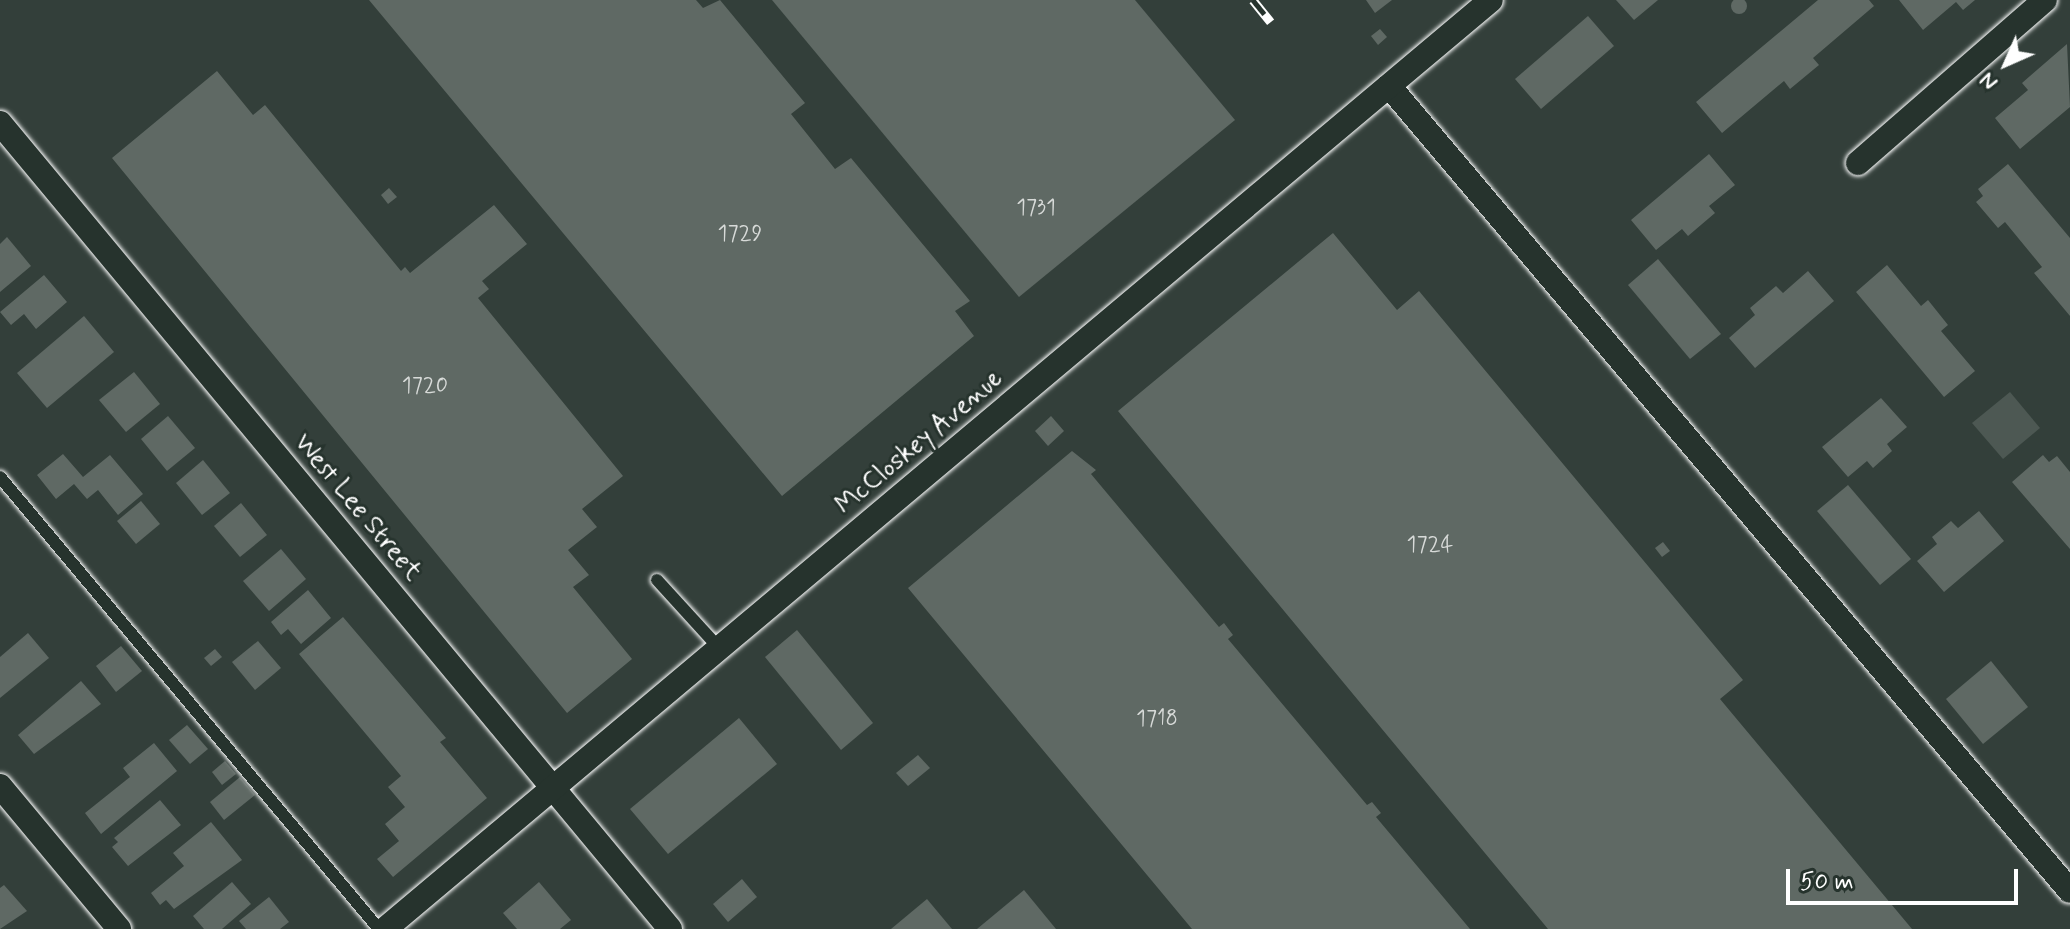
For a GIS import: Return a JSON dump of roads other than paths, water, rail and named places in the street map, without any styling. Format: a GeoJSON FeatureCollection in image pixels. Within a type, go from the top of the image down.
{"type":"FeatureCollection","features":[{"type":"Feature","properties":{"kind":"street","name":"McCloskey Avenue"},"geometry":{"type":"LineString","coordinates":[[385,929],[1491,0]]}},
{"type":"Feature","properties":{"kind":"street"},"geometry":{"type":"LineString","coordinates":[[1858,163],[2045,0]]}},
{"type":"Feature","properties":{"kind":"street"},"geometry":{"type":"LineString","coordinates":[[1389,86],[2070,891]]}},
{"type":"Feature","properties":{"kind":"street","name":"West Lee Street"},"geometry":{"type":"LineString","coordinates":[[0,123],[670,929]]}},
{"type":"Feature","properties":{"kind":"street"},"geometry":{"type":"LineString","coordinates":[[0,786],[119,929]]}},
{"type":"Feature","properties":{"kind":"lane"},"geometry":{"type":"LineString","coordinates":[[0,477],[379,929]]}},
{"type":"Feature","properties":{"kind":"lane"},"geometry":{"type":"LineString","coordinates":[[657,580],[720,649]]}},
{"type":"Feature","properties":{"kind":"railway"},"geometry":{"type":"LineString","coordinates":[[1253,0],[1271,22]]}}]}
